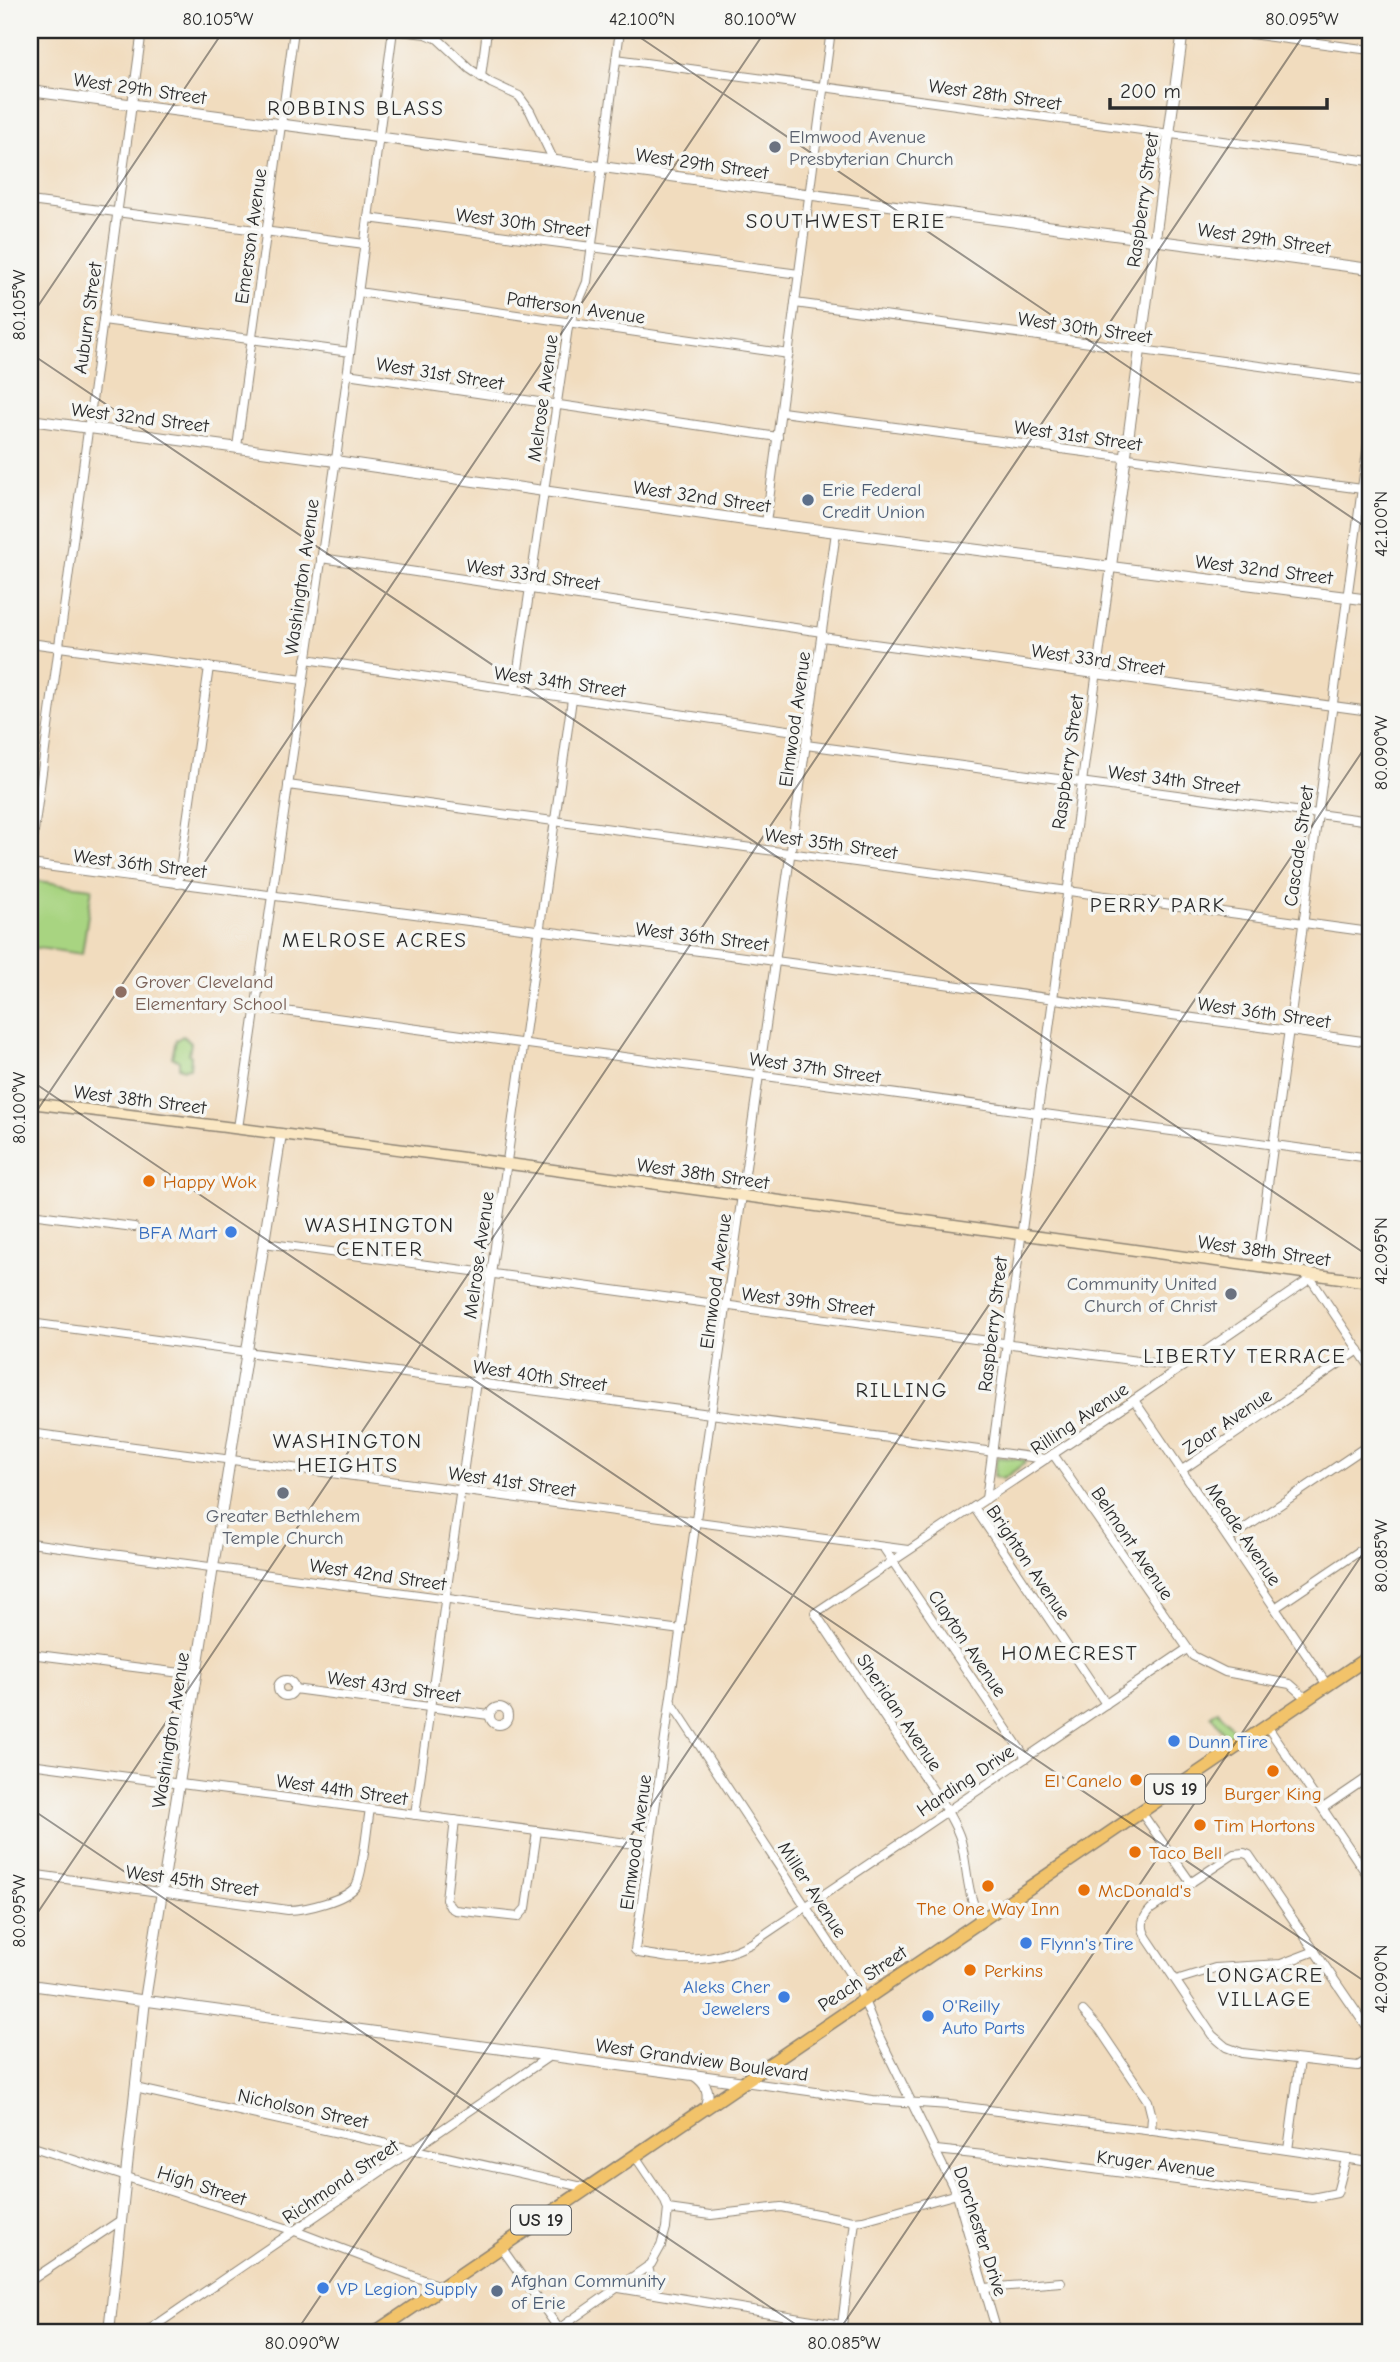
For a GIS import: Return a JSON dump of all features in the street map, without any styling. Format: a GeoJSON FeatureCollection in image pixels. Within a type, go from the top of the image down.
{"type":"FeatureCollection","features":[{"type":"Feature","properties":{"kind":"main road","name":"West 38th Street"},"geometry":{"type":"LineString","coordinates":[[30,1103],[238,1128],[1257,1266],[1314,1277],[1370,1282]]}},
{"type":"Feature","properties":{"kind":"main road","name":"Peach Street"},"geometry":{"type":"LineString","coordinates":[[376,2332],[1370,1656]]}},
{"type":"Feature","properties":{"kind":"street","name":"Auburn Street"},"geometry":{"type":"LineString","coordinates":[[30,863],[142,30]]}},
{"type":"Feature","properties":{"kind":"street","name":"Emerson Avenue"},"geometry":{"type":"LineString","coordinates":[[237,447],[294,30]]}},
{"type":"Feature","properties":{"kind":"street"},"geometry":{"type":"LineString","coordinates":[[393,30],[426,34],[438,40],[481,77],[522,99],[554,161]]}},
{"type":"Feature","properties":{"kind":"street","name":"Washington Avenue"},"geometry":{"type":"LineString","coordinates":[[238,1128],[335,461],[393,30]]}},
{"type":"Feature","properties":{"kind":"street"},"geometry":{"type":"LineString","coordinates":[[481,77],[487,30]]}},
{"type":"Feature","properties":{"kind":"street","name":"Melrose Avenue"},"geometry":{"type":"LineString","coordinates":[[515,690],[569,323],[586,288],[620,30]]}},
{"type":"Feature","properties":{"kind":"street"},"geometry":{"type":"LineString","coordinates":[[766,523],[831,30]]}},
{"type":"Feature","properties":{"kind":"street","name":"Raspberry Street"},"geometry":{"type":"LineString","coordinates":[[986,1499],[1183,30]]}},
{"type":"Feature","properties":{"kind":"street"},"geometry":{"type":"LineString","coordinates":[[1220,30],[1370,50]]}},
{"type":"Feature","properties":{"kind":"street","name":"West 28th Street"},"geometry":{"type":"LineString","coordinates":[[616,59],[1370,162]]}},
{"type":"Feature","properties":{"kind":"street","name":"West 29th Street"},"geometry":{"type":"LineString","coordinates":[[30,90],[1370,270]]}},
{"type":"Feature","properties":{"kind":"street"},"geometry":{"type":"LineString","coordinates":[[30,201],[365,244]]}},
{"type":"Feature","properties":{"kind":"street","name":"West 30th Street"},"geometry":{"type":"LineString","coordinates":[[368,218],[799,274]]}},
{"type":"Feature","properties":{"kind":"street","name":"Patterson Avenue"},"geometry":{"type":"LineString","coordinates":[[358,292],[789,354]]}},
{"type":"Feature","properties":{"kind":"street","name":"West 30th Street"},"geometry":{"type":"LineString","coordinates":[[795,303],[1370,381]]}},
{"type":"Feature","properties":{"kind":"street","name":"West 31st Street"},"geometry":{"type":"LineString","coordinates":[[103,320],[350,352]]}},
{"type":"Feature","properties":{"kind":"street","name":"West 31st Street"},"geometry":{"type":"LineString","coordinates":[[347,374],[778,437]]}},
{"type":"Feature","properties":{"kind":"street","name":"West 31st Street"},"geometry":{"type":"LineString","coordinates":[[782,412],[1367,489]]}},
{"type":"Feature","properties":{"kind":"street","name":"West 32nd Street"},"geometry":{"type":"LineString","coordinates":[[30,420],[766,523],[1370,600]]}},
{"type":"Feature","properties":{"kind":"street","name":"Cascade Street"},"geometry":{"type":"LineString","coordinates":[[1257,1266],[1348,597],[1367,489],[1370,429]]}},
{"type":"Feature","properties":{"kind":"street","name":"Elmwood Avenue"},"geometry":{"type":"LineString","coordinates":[[635,1950],[836,532]]}},
{"type":"Feature","properties":{"kind":"street","name":"West 33rd Street"},"geometry":{"type":"LineString","coordinates":[[321,558],[1096,675],[1370,711]]}},
{"type":"Feature","properties":{"kind":"street"},"geometry":{"type":"LineString","coordinates":[[30,643],[303,680]]}},
{"type":"Feature","properties":{"kind":"street","name":"West 34th Street"},"geometry":{"type":"LineString","coordinates":[[306,659],[808,733]]}},
{"type":"Feature","properties":{"kind":"street"},"geometry":{"type":"LineString","coordinates":[[178,884],[209,667]]}},
{"type":"Feature","properties":{"kind":"street","name":"Melrose Avenue"},"geometry":{"type":"LineString","coordinates":[[415,1815],[572,699]]}},
{"type":"Feature","properties":{"kind":"street","name":"West 34th Street"},"geometry":{"type":"LineString","coordinates":[[806,745],[1370,821]]}},
{"type":"Feature","properties":{"kind":"street","name":"West 35th Street"},"geometry":{"type":"LineString","coordinates":[[288,785],[1370,932]]}},
{"type":"Feature","properties":{"kind":"street","name":"West 36th Street"},"geometry":{"type":"LineString","coordinates":[[30,863],[1370,1042]]}},
{"type":"Feature","properties":{"kind":"street","name":"West 37th Street"},"geometry":{"type":"LineString","coordinates":[[255,1007],[1370,1157]]}},
{"type":"Feature","properties":{"kind":"street","name":"Washington Avenue"},"geometry":{"type":"LineString","coordinates":[[108,2332],[145,2000],[281,1134]]}},
{"type":"Feature","properties":{"kind":"street"},"geometry":{"type":"LineString","coordinates":[[30,1214],[134,1227]]}},
{"type":"Feature","properties":{"kind":"street","name":"West 39th Street"},"geometry":{"type":"LineString","coordinates":[[264,1244],[1182,1367]]}},
{"type":"Feature","properties":{"kind":"street"},"geometry":{"type":"LineString","coordinates":[[1314,1277],[1370,1367]]}},
{"type":"Feature","properties":{"kind":"street","name":"Rilling Avenue"},"geometry":{"type":"LineString","coordinates":[[893,1560],[1135,1400],[1314,1277]]}},
{"type":"Feature","properties":{"kind":"street","name":"West 40th Street"},"geometry":{"type":"LineString","coordinates":[[30,1323],[993,1452],[1050,1457]]}},
{"type":"Feature","properties":{"kind":"street","name":"Zoar Avenue"},"geometry":{"type":"LineString","coordinates":[[1182,1471],[1359,1350]]}},
{"type":"Feature","properties":{"kind":"street","name":"Meade Avenue"},"geometry":{"type":"LineString","coordinates":[[1135,1400],[1327,1685]]}},
{"type":"Feature","properties":{"kind":"street","name":"West 41st Street"},"geometry":{"type":"LineString","coordinates":[[30,1433],[908,1550]]}},
{"type":"Feature","properties":{"kind":"street"},"geometry":{"type":"LineString","coordinates":[[1229,1539],[1370,1444]]}},
{"type":"Feature","properties":{"kind":"street","name":"Belmont Avenue"},"geometry":{"type":"LineString","coordinates":[[1050,1457],[1187,1649]]}},
{"type":"Feature","properties":{"kind":"street","name":"Brighton Avenue"},"geometry":{"type":"LineString","coordinates":[[974,1507],[1106,1704]]}},
{"type":"Feature","properties":{"kind":"street","name":"West 42nd Street"},"geometry":{"type":"LineString","coordinates":[[30,1543],[681,1630]]}},
{"type":"Feature","properties":{"kind":"street"},"geometry":{"type":"LineString","coordinates":[[1275,1608],[1370,1544]]}},
{"type":"Feature","properties":{"kind":"street","name":"Clayton Avenue"},"geometry":{"type":"LineString","coordinates":[[883,1547],[1026,1758]]}},
{"type":"Feature","properties":{"kind":"street","name":"Sheridan Avenue"},"geometry":{"type":"LineString","coordinates":[[893,1560],[815,1614],[947,1811],[959,1836],[971,1900],[981,1920]]}},
{"type":"Feature","properties":{"kind":"street"},"geometry":{"type":"LineString","coordinates":[[1187,1649],[1201,1661],[1225,1672],[1290,1684],[1307,1699]]}},
{"type":"Feature","properties":{"kind":"street","name":"Harding Drive"},"geometry":{"type":"LineString","coordinates":[[635,1950],[639,1954],[694,1961],[717,1958],[752,1943],[1187,1649]]}},
{"type":"Feature","properties":{"kind":"street"},"geometry":{"type":"LineString","coordinates":[[30,1654],[197,1675]]}},
{"type":"Feature","properties":{"kind":"street","name":"West 43rd Street"},"geometry":{"type":"LineString","coordinates":[[294,1689],[489,1714]]}},
{"type":"Feature","properties":{"kind":"street","name":"Miller Avenue"},"geometry":{"type":"LineString","coordinates":[[671,1702],[858,1986],[913,2103]]}},
{"type":"Feature","properties":{"kind":"street"},"geometry":{"type":"LineString","coordinates":[[1267,1726],[1370,1877]]}},
{"type":"Feature","properties":{"kind":"street","name":"West 44th Street"},"geometry":{"type":"LineString","coordinates":[[30,1764],[650,1846]]}},
{"type":"Feature","properties":{"kind":"street"},"geometry":{"type":"LineString","coordinates":[[1323,1808],[1370,1776]]}},
{"type":"Feature","properties":{"kind":"street","name":"West 45th Street"},"geometry":{"type":"LineString","coordinates":[[30,1874],[288,1910],[306,1909],[348,1893],[359,1881],[370,1809]]}},
{"type":"Feature","properties":{"kind":"street"},"geometry":{"type":"LineString","coordinates":[[1141,1812],[1191,1883]]}},
{"type":"Feature","properties":{"kind":"street"},"geometry":{"type":"LineString","coordinates":[[455,1820],[446,1899],[455,1910],[518,1917],[526,1908],[537,1831]]}},
{"type":"Feature","properties":{"kind":"street"},"geometry":{"type":"LineString","coordinates":[[1370,2032],[1253,1858],[1244,1853],[1234,1854],[1151,1909],[1142,1922],[1147,1938],[1212,2035],[1226,2047],[1242,2053],[1357,2066],[1370,2059]]}},
{"type":"Feature","properties":{"kind":"street"},"geometry":{"type":"LineString","coordinates":[[1176,1980],[1214,1968],[1281,1964],[1315,1951]]}},
{"type":"Feature","properties":{"kind":"street","name":"West Grandview Boulevard"},"geometry":{"type":"LineString","coordinates":[[30,1985],[862,2099],[950,2105],[1370,2162]]}},
{"type":"Feature","properties":{"kind":"street"},"geometry":{"type":"LineString","coordinates":[[1083,2011],[1100,2030],[1148,2101],[1152,2117],[1151,2131]]}},
{"type":"Feature","properties":{"kind":"street","name":"Richmond Street"},"geometry":{"type":"LineString","coordinates":[[146,2332],[551,2055]]}},
{"type":"Feature","properties":{"kind":"street"},"geometry":{"type":"LineString","coordinates":[[1288,2150],[1300,2060]]}},
{"type":"Feature","properties":{"kind":"street"},"geometry":{"type":"LineString","coordinates":[[694,2075],[704,2082],[708,2091],[705,2108]]}},
{"type":"Feature","properties":{"kind":"street","name":"Nicholson Street"},"geometry":{"type":"LineString","coordinates":[[135,2088],[416,2148],[587,2188]]}},
{"type":"Feature","properties":{"kind":"street","name":"Dorchester Drive"},"geometry":{"type":"LineString","coordinates":[[913,2103],[957,2194],[997,2332]]}},
{"type":"Feature","properties":{"kind":"street","name":"High Street"},"geometry":{"type":"LineString","coordinates":[[31,2148],[295,2231],[442,2287]]}},
{"type":"Feature","properties":{"kind":"street","name":"Kruger Avenue"},"geometry":{"type":"LineString","coordinates":[[936,2150],[1312,2198],[1337,2193],[1346,2159]]}},
{"type":"Feature","properties":{"kind":"street"},"geometry":{"type":"LineString","coordinates":[[501,2247],[558,2331],[648,2267],[661,2246],[668,2209],[635,2156]]}},
{"type":"Feature","properties":{"kind":"street"},"geometry":{"type":"LineString","coordinates":[[668,2209],[711,2215],[781,2207],[855,2221],[957,2194]]}},
{"type":"Feature","properties":{"kind":"street"},"geometry":{"type":"LineString","coordinates":[[30,2281],[121,2220]]}},
{"type":"Feature","properties":{"kind":"street"},"geometry":{"type":"LineString","coordinates":[[620,2288],[655,2292],[843,2329],[855,2221]]}},
{"type":"Feature","properties":{"kind":"street"},"geometry":{"type":"LineString","coordinates":[[648,2267],[655,2292]]}},
{"type":"Feature","properties":{"kind":"street"},"geometry":{"type":"LineString","coordinates":[[985,2288],[1061,2282]]}},
{"type":"Feature","properties":{"kind":"green space"},"geometry":{"type":"Polygon","coordinates":[[[30,880],[92,888],[82,954],[30,947],[30,880]]]}},
{"type":"Feature","properties":{"kind":"green space"},"geometry":{"type":"Polygon","coordinates":[[[183,1036],[191,1043],[190,1068],[184,1069],[179,1067],[179,1061],[172,1057],[176,1040],[183,1036]]]}},
{"type":"Feature","properties":{"kind":"green space"},"geometry":{"type":"Polygon","coordinates":[[[997,1457],[1025,1460],[1025,1463],[1003,1479],[994,1476],[997,1457]]]}},
{"type":"Feature","properties":{"kind":"green space"},"geometry":{"type":"Polygon","coordinates":[[[1218,1710],[1236,1734],[1228,1739],[1211,1715],[1218,1710]]]}},
{"type":"Feature","properties":{"kind":"place","name":"Elmwood Avenue Presbyterian Church"},"geometry":{"type":"Point","coordinates":[775,147]}},
{"type":"Feature","properties":{"kind":"place","name":"Erie Federal Credit Union"},"geometry":{"type":"Point","coordinates":[808,500]}},
{"type":"Feature","properties":{"kind":"place","name":"Grover Cleveland Elementary School"},"geometry":{"type":"Point","coordinates":[121,992]}},
{"type":"Feature","properties":{"kind":"place","name":"Happy Wok"},"geometry":{"type":"Point","coordinates":[149,1181]}},
{"type":"Feature","properties":{"kind":"place","name":"BFA Mart"},"geometry":{"type":"Point","coordinates":[231,1232]}},
{"type":"Feature","properties":{"kind":"place","name":"Community United Church of Christ"},"geometry":{"type":"Point","coordinates":[1231,1294]}},
{"type":"Feature","properties":{"kind":"place","name":"Greater Bethlehem Temple Church"},"geometry":{"type":"Point","coordinates":[283,1493]}},
{"type":"Feature","properties":{"kind":"place","name":"Dunn Tire"},"geometry":{"type":"Point","coordinates":[1174,1741]}},
{"type":"Feature","properties":{"kind":"place","name":"Burger King"},"geometry":{"type":"Point","coordinates":[1273,1771]}},
{"type":"Feature","properties":{"kind":"place","name":"El Canelo"},"geometry":{"type":"Point","coordinates":[1136,1780]}},
{"type":"Feature","properties":{"kind":"place","name":"Tim Hortons"},"geometry":{"type":"Point","coordinates":[1200,1825]}},
{"type":"Feature","properties":{"kind":"place","name":"Taco Bell"},"geometry":{"type":"Point","coordinates":[1135,1852]}},
{"type":"Feature","properties":{"kind":"place","name":"The One Way Inn"},"geometry":{"type":"Point","coordinates":[988,1886]}},
{"type":"Feature","properties":{"kind":"place","name":"McDonald's"},"geometry":{"type":"Point","coordinates":[1084,1890]}},
{"type":"Feature","properties":{"kind":"place","name":"Flynn's Tire"},"geometry":{"type":"Point","coordinates":[1026,1943]}},
{"type":"Feature","properties":{"kind":"place","name":"Perkins"},"geometry":{"type":"Point","coordinates":[970,1970]}},
{"type":"Feature","properties":{"kind":"place","name":"Aleks Cher Jewelers"},"geometry":{"type":"Point","coordinates":[784,1997]}},
{"type":"Feature","properties":{"kind":"place","name":"O'Reilly Auto Parts"},"geometry":{"type":"Point","coordinates":[928,2016]}},
{"type":"Feature","properties":{"kind":"place","name":"VP Legion Supply"},"geometry":{"type":"Point","coordinates":[323,2288]}},
{"type":"Feature","properties":{"kind":"place","name":"Afghan Community of Erie"},"geometry":{"type":"Point","coordinates":[497,2291]}},
{"type":"Feature","properties":{"kind":"district","name":"ROBBINS BLASS"},"geometry":{"type":"Point","coordinates":[356,108]}},
{"type":"Feature","properties":{"kind":"district","name":"SOUTHWEST ERIE"},"geometry":{"type":"Point","coordinates":[846,221]}},
{"type":"Feature","properties":{"kind":"district","name":"PERRY PARK"},"geometry":{"type":"Point","coordinates":[1158,905]}},
{"type":"Feature","properties":{"kind":"district","name":"MELROSE ACRES"},"geometry":{"type":"Point","coordinates":[375,940]}},
{"type":"Feature","properties":{"kind":"district","name":"WASHINGTON CENTER"},"geometry":{"type":"Point","coordinates":[380,1237]}},
{"type":"Feature","properties":{"kind":"district","name":"LIBERTY TERRACE"},"geometry":{"type":"Point","coordinates":[1245,1356]}},
{"type":"Feature","properties":{"kind":"district","name":"RILLING"},"geometry":{"type":"Point","coordinates":[902,1390]}},
{"type":"Feature","properties":{"kind":"district","name":"WASHINGTON HEIGHTS"},"geometry":{"type":"Point","coordinates":[348,1453]}},
{"type":"Feature","properties":{"kind":"district","name":"HOMECREST"},"geometry":{"type":"Point","coordinates":[1070,1653]}},
{"type":"Feature","properties":{"kind":"district","name":"LONGACRE VILLAGE"},"geometry":{"type":"Point","coordinates":[1265,1987]}}]}
